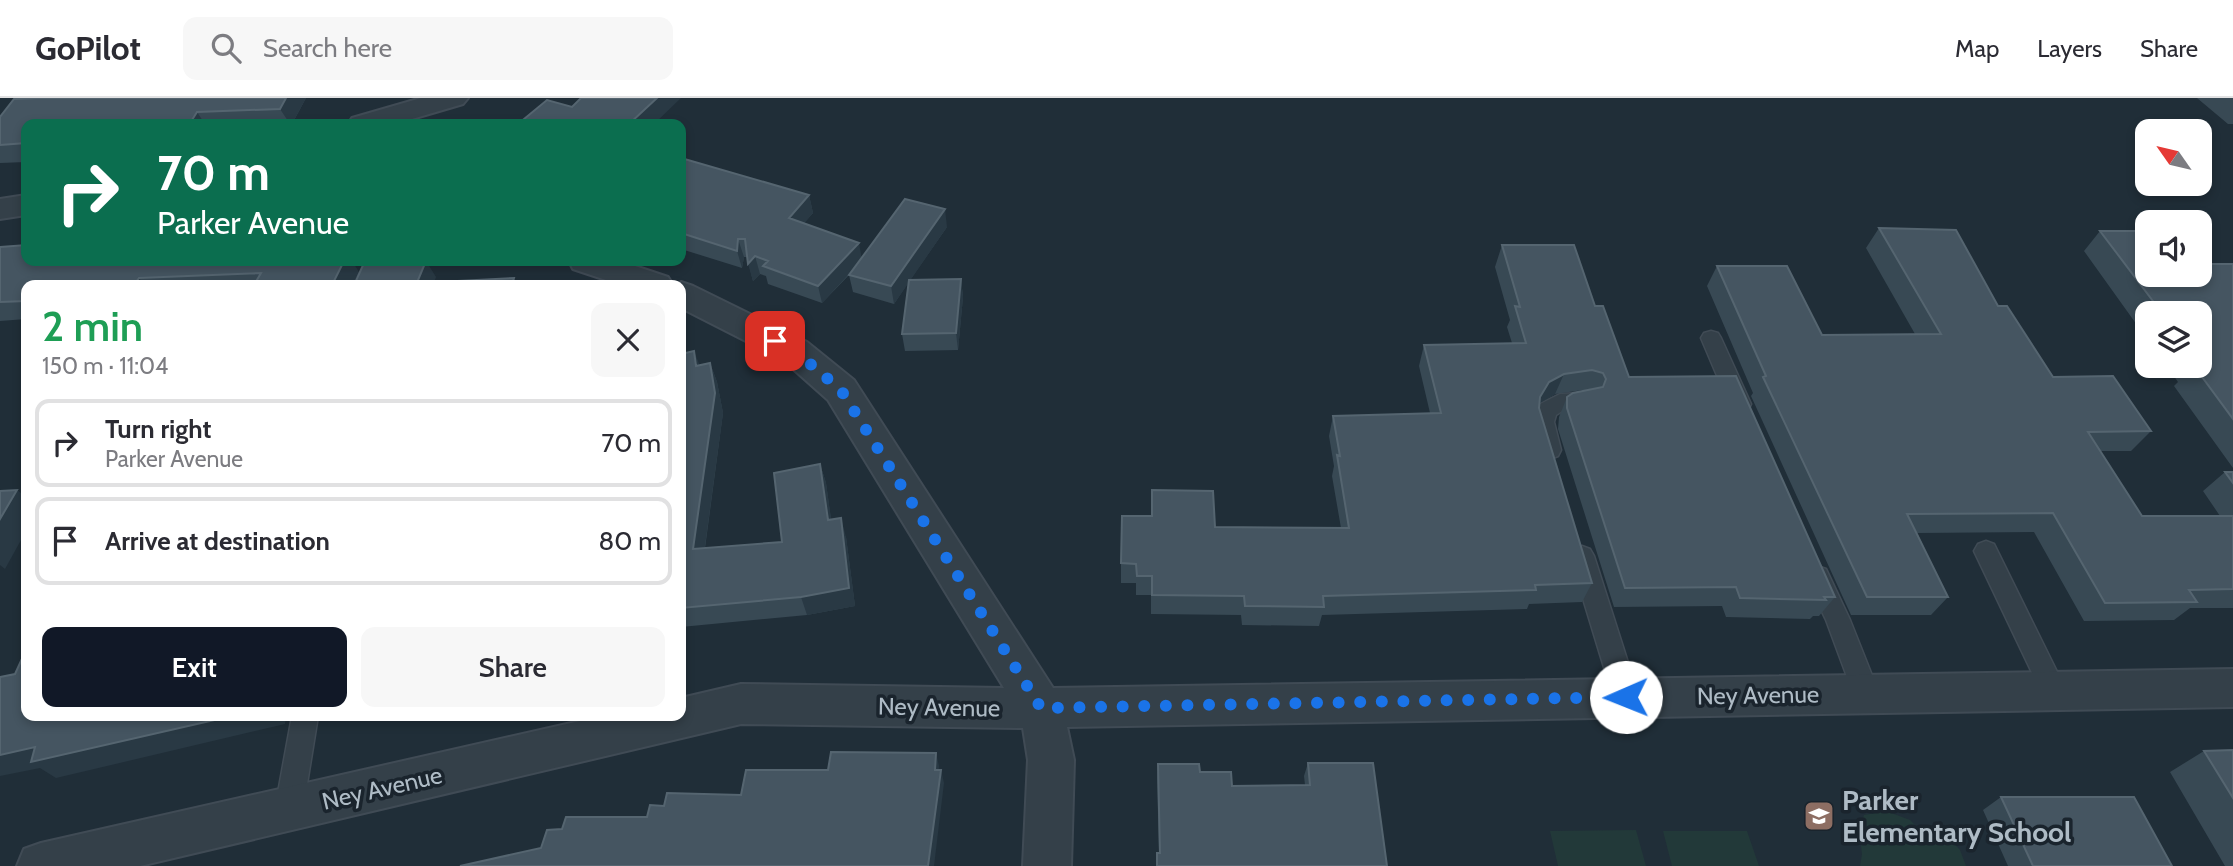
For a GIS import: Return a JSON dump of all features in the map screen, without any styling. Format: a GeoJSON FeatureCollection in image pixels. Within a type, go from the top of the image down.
{"type":"FeatureCollection","features":[{"type":"Feature","properties":{"kind":"street"},"geometry":{"type":"LineString","coordinates":[[380,119],[453,98]]}},
{"type":"Feature","properties":{"kind":"street"},"geometry":{"type":"LineString","coordinates":[[0,209],[21,206]]}},
{"type":"Feature","properties":{"kind":"street"},"geometry":{"type":"LineString","coordinates":[[600,266],[641,280]]}},
{"type":"Feature","properties":{"kind":"street"},"geometry":{"type":"LineString","coordinates":[[686,296],[795,351],[841,390],[1041,708],[1051,760],[1047,866]]}},
{"type":"Feature","properties":{"kind":"street","name":"Ney Avenue"},"geometry":{"type":"LineString","coordinates":[[686,717],[741,704],[1041,708],[2233,688]]}},
{"type":"Feature","properties":{"kind":"street","name":"Ney Avenue"},"geometry":{"type":"LineString","coordinates":[[41,866],[126,856],[289,809],[668,721]]}},
{"type":"Feature","properties":{"kind":"lane"},"geometry":{"type":"LineString","coordinates":[[1711,338],[1750,426]]}},
{"type":"Feature","properties":{"kind":"lane"},"geometry":{"type":"LineString","coordinates":[[1555,466],[1543,416],[1560,402],[1583,401]]}},
{"type":"Feature","properties":{"kind":"lane"},"geometry":{"type":"LineString","coordinates":[[1574,529],[1626,697]]}},
{"type":"Feature","properties":{"kind":"lane"},"geometry":{"type":"LineString","coordinates":[[1986,551],[2053,690]]}},
{"type":"Feature","properties":{"kind":"lane"},"geometry":{"type":"LineString","coordinates":[[1810,562],[1838,620],[1866,693]]}},
{"type":"Feature","properties":{"kind":"lane"},"geometry":{"type":"LineString","coordinates":[[289,809],[304,721]]}},
{"type":"Feature","properties":{"kind":"green space"},"geometry":{"type":"Polygon","coordinates":[[[1886,811],[1910,820],[1920,830],[1950,839],[1960,850],[1966,866],[1860,866],[1862,854],[1859,831],[1864,815],[1886,811]]]}},
{"type":"Feature","properties":{"kind":"green space"},"geometry":{"type":"Polygon","coordinates":[[[1636,830],[1646,866],[1558,866],[1550,831],[1636,830]]]}},
{"type":"Feature","properties":{"kind":"green space"},"geometry":{"type":"Polygon","coordinates":[[[1663,831],[1747,831],[1759,866],[1672,866],[1663,831]]]}},
{"type":"Feature","properties":{"kind":"building"},"geometry":{"type":"Polygon","coordinates":[[[286,98],[280,109],[197,112],[193,119],[21,119],[21,143],[0,145],[0,117],[14,99],[286,98]]]}},
{"type":"Feature","properties":{"kind":"building"},"geometry":{"type":"Polygon","coordinates":[[[581,98],[657,98],[634,119],[524,119],[547,100],[572,107],[581,98]]]}},
{"type":"Feature","properties":{"kind":"building"},"geometry":{"type":"Polygon","coordinates":[[[686,159],[809,195],[789,218],[859,243],[818,286],[763,266],[768,261],[755,256],[748,264],[745,239],[738,239],[737,251],[686,235],[686,159]]]}},
{"type":"Feature","properties":{"kind":"building"},"geometry":{"type":"Polygon","coordinates":[[[905,199],[945,209],[891,286],[849,275],[905,199]]]}},
{"type":"Feature","properties":{"kind":"building"},"geometry":{"type":"Polygon","coordinates":[[[1879,228],[1956,230],[1998,306],[2007,306],[2053,377],[2113,376],[2151,431],[2088,432],[2142,516],[2233,516],[2233,589],[2189,590],[2197,602],[2105,603],[2053,513],[1907,514],[1948,597],[1867,597],[1763,377],[1766,376],[1717,266],[1787,266],[1822,335],[1941,334],[1879,228]]]}},
{"type":"Feature","properties":{"kind":"building"},"geometry":{"type":"Polygon","coordinates":[[[2100,231],[2135,231],[2135,277],[2100,231]]]}},
{"type":"Feature","properties":{"kind":"building"},"geometry":{"type":"Polygon","coordinates":[[[21,245],[21,266],[342,266],[334,280],[257,280],[261,273],[138,280],[21,280],[21,301],[0,302],[0,247],[21,245]]]}},
{"type":"Feature","properties":{"kind":"building"},"geometry":{"type":"Polygon","coordinates":[[[1502,245],[1574,245],[1595,306],[1603,306],[1629,377],[1736,376],[1835,597],[1824,597],[1826,600],[1740,598],[1736,587],[1625,588],[1567,408],[1567,397],[1573,393],[1603,387],[1606,379],[1603,373],[1592,370],[1564,374],[1549,382],[1540,397],[1539,408],[1592,583],[1535,585],[1536,590],[1323,596],[1324,607],[1245,606],[1244,596],[1152,595],[1152,576],[1137,576],[1136,564],[1121,563],[1122,516],[1152,516],[1152,490],[1213,491],[1215,527],[1349,528],[1333,416],[1441,413],[1424,345],[1526,343],[1515,306],[1520,307],[1502,245]]]}},
{"type":"Feature","properties":{"kind":"building"},"geometry":{"type":"Polygon","coordinates":[[[2212,264],[2233,264],[2233,419],[2203,378],[2212,378],[2212,301],[2153,301],[2142,287],[2212,287],[2212,264]]]}},
{"type":"Feature","properties":{"kind":"building"},"geometry":{"type":"Polygon","coordinates":[[[363,266],[424,266],[418,280],[356,280],[363,266]]]}},
{"type":"Feature","properties":{"kind":"building"},"geometry":{"type":"Polygon","coordinates":[[[514,278],[513,280],[476,280],[514,278]]]}},
{"type":"Feature","properties":{"kind":"building"},"geometry":{"type":"Polygon","coordinates":[[[961,279],[956,333],[902,334],[909,280],[961,279]]]}},
{"type":"Feature","properties":{"kind":"building"},"geometry":{"type":"Polygon","coordinates":[[[694,351],[696,366],[710,363],[715,393],[693,549],[782,542],[774,473],[820,464],[828,520],[841,518],[849,588],[801,597],[686,608],[686,353],[694,351]]]}},
{"type":"Feature","properties":{"kind":"building"},"geometry":{"type":"Polygon","coordinates":[[[2225,472],[2233,472],[2233,483],[2225,472]]]}},
{"type":"Feature","properties":{"kind":"building"},"geometry":{"type":"Polygon","coordinates":[[[17,490],[0,519],[0,491],[17,490]]]}},
{"type":"Feature","properties":{"kind":"building"},"geometry":{"type":"Polygon","coordinates":[[[21,661],[21,721],[210,721],[31,762],[35,747],[0,755],[0,677],[15,674],[21,661]]]}},
{"type":"Feature","properties":{"kind":"building"},"geometry":{"type":"Polygon","coordinates":[[[2233,750],[2233,798],[2204,751],[2233,750]]]}},
{"type":"Feature","properties":{"kind":"building"},"geometry":{"type":"Polygon","coordinates":[[[831,752],[936,753],[935,770],[941,770],[928,866],[460,866],[541,848],[547,830],[562,829],[566,817],[647,817],[650,805],[664,806],[667,793],[741,795],[746,770],[828,770],[831,752]]]}},
{"type":"Feature","properties":{"kind":"building"},"geometry":{"type":"Polygon","coordinates":[[[1308,763],[1373,763],[1387,866],[1157,866],[1157,853],[1160,853],[1158,764],[1199,764],[1200,772],[1231,772],[1232,786],[1310,785],[1308,763]]]}},
{"type":"Feature","properties":{"kind":"building"},"geometry":{"type":"Polygon","coordinates":[[[2001,797],[2134,797],[2172,866],[2033,866],[2001,797]]]}},
{"type":"Feature","properties":{"kind":"place","name":"Parker Elementary School"},"geometry":{"type":"Point","coordinates":[1819,816]}},
{"type":"Feature","properties":{"kind":"route"},"geometry":{"type":"LineString","coordinates":[[775,341],[795,351],[841,390],[1041,708],[1626,697]]}}]}
